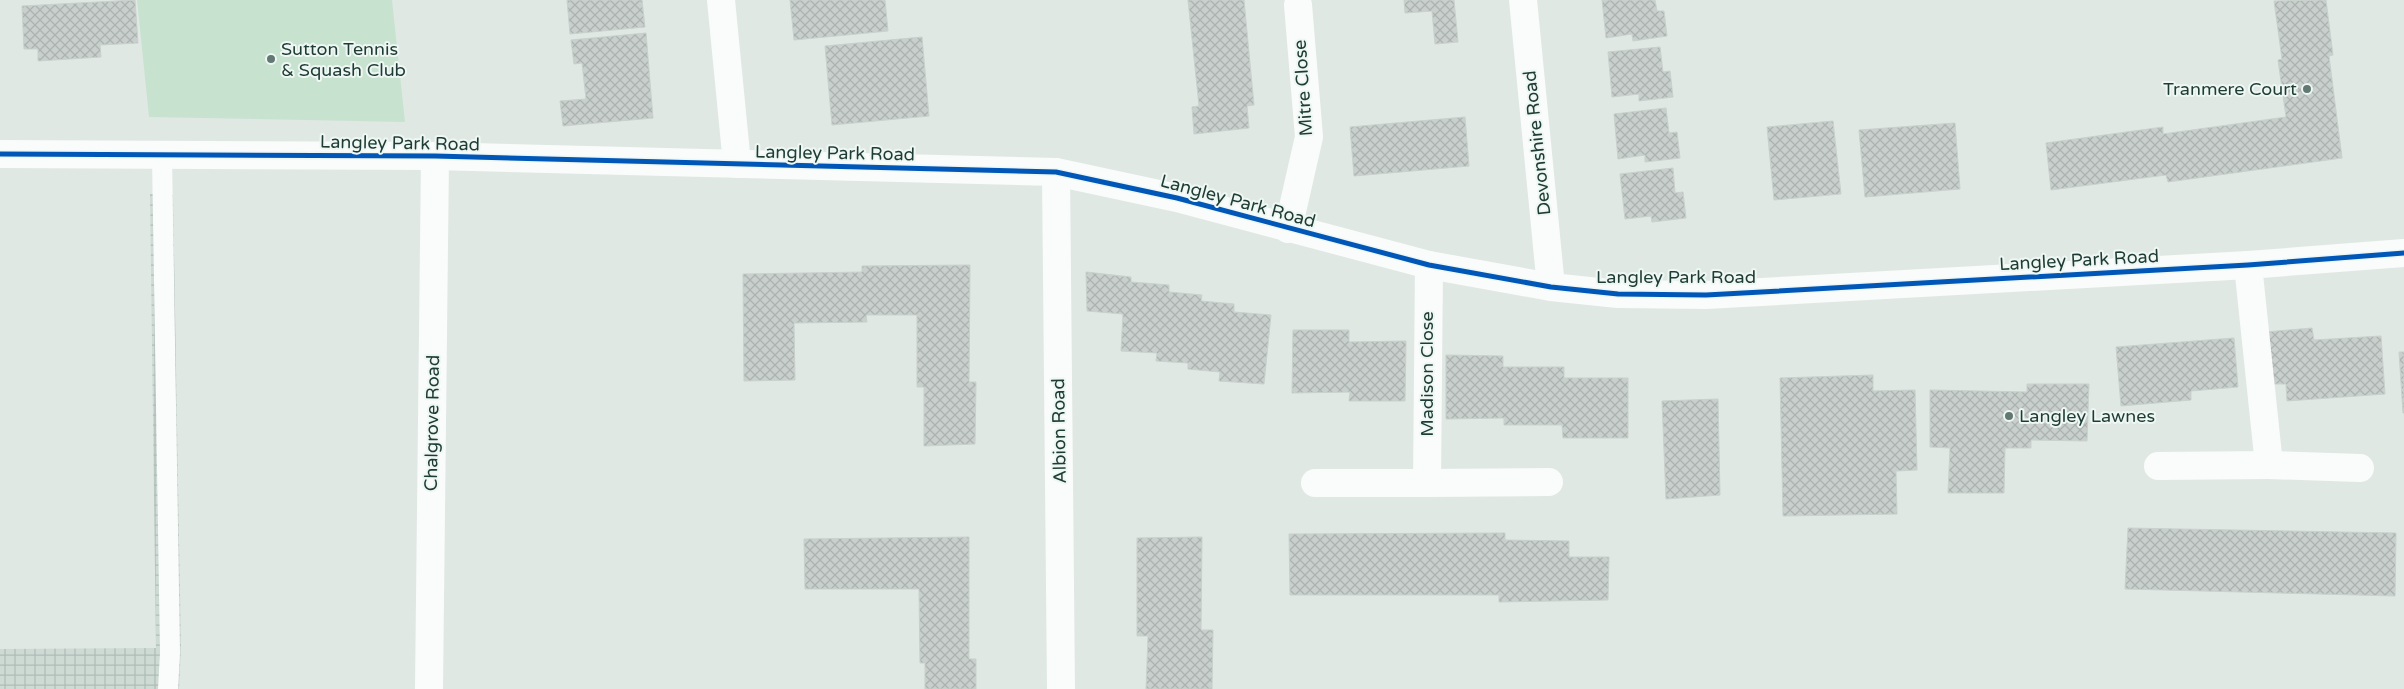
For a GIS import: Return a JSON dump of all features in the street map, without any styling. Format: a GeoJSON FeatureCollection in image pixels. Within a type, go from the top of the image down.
{"type":"FeatureCollection","features":[{"type":"Feature","properties":{"kind":"street"},"geometry":{"type":"LineString","coordinates":[[721,0],[737,164]]}},
{"type":"Feature","properties":{"kind":"street","name":"Devonshire Road"},"geometry":{"type":"LineString","coordinates":[[1523,0],[1551,287]]}},
{"type":"Feature","properties":{"kind":"street","name":"Mitre Close"},"geometry":{"type":"LineString","coordinates":[[1288,229],[1309,137],[1298,5]]}},
{"type":"Feature","properties":{"kind":"street","name":"Langley Park Road"},"geometry":{"type":"LineString","coordinates":[[0,154],[435,156],[1056,172],[1177,198],[1428,265],[1551,287],[1618,294],[1706,295],[2248,265],[2404,253]]}},
{"type":"Feature","properties":{"kind":"street","name":"Chalgrove Road"},"geometry":{"type":"LineString","coordinates":[[429,689],[435,156]]}},
{"type":"Feature","properties":{"kind":"street","name":"Albion Road"},"geometry":{"type":"LineString","coordinates":[[1056,172],[1061,689]]}},
{"type":"Feature","properties":{"kind":"street","name":"Madison Close"},"geometry":{"type":"LineString","coordinates":[[1427,483],[1428,265]]}},
{"type":"Feature","properties":{"kind":"street"},"geometry":{"type":"LineString","coordinates":[[2248,265],[2270,465]]}},
{"type":"Feature","properties":{"kind":"street"},"geometry":{"type":"LineString","coordinates":[[2158,466],[2270,465],[2360,468]]}},
{"type":"Feature","properties":{"kind":"street"},"geometry":{"type":"LineString","coordinates":[[1315,483],[1549,482]]}},
{"type":"Feature","properties":{"kind":"lane"},"geometry":{"type":"LineString","coordinates":[[162,156],[170,653],[168,689]]}},
{"type":"Feature","properties":{"kind":"shaded area"},"geometry":{"type":"Polygon","coordinates":[[[150,194],[173,195],[181,648],[179,689],[0,689],[0,649],[156,648],[150,194]]]}},
{"type":"Feature","properties":{"kind":"green space","name":"Sutton Tennis & Squash Club"},"geometry":{"type":"Polygon","coordinates":[[[137,0],[392,0],[405,122],[149,117],[137,0]]]}},
{"type":"Feature","properties":{"kind":"building"},"geometry":{"type":"Polygon","coordinates":[[[135,0],[138,43],[100,45],[101,57],[38,61],[38,49],[24,49],[22,6],[135,0]]]}},
{"type":"Feature","properties":{"kind":"building"},"geometry":{"type":"Polygon","coordinates":[[[567,0],[642,0],[645,27],[570,34],[567,0]]]}},
{"type":"Feature","properties":{"kind":"building"},"geometry":{"type":"Polygon","coordinates":[[[790,0],[885,0],[888,31],[794,40],[790,0]]]}},
{"type":"Feature","properties":{"kind":"building"},"geometry":{"type":"Polygon","coordinates":[[[1188,0],[1244,0],[1254,105],[1247,106],[1249,128],[1194,134],[1192,107],[1199,106],[1188,0]]]}},
{"type":"Feature","properties":{"kind":"building"},"geometry":{"type":"Polygon","coordinates":[[[1404,0],[1454,0],[1458,42],[1435,44],[1432,11],[1405,13],[1404,0]]]}},
{"type":"Feature","properties":{"kind":"building"},"geometry":{"type":"Polygon","coordinates":[[[1602,0],[1655,0],[1657,11],[1664,11],[1667,36],[1633,41],[1632,34],[1606,38],[1602,0]]]}},
{"type":"Feature","properties":{"kind":"building","name":"Tranmere Court"},"geometry":{"type":"Polygon","coordinates":[[[2326,0],[2333,55],[2329,56],[2342,158],[2168,182],[2166,175],[2051,190],[2046,143],[2163,127],[2163,134],[2286,117],[2278,60],[2282,59],[2274,1],[2326,0]]]}},
{"type":"Feature","properties":{"kind":"building"},"geometry":{"type":"Polygon","coordinates":[[[646,33],[653,118],[563,126],[560,101],[586,99],[582,63],[574,64],[571,40],[646,33]]]}},
{"type":"Feature","properties":{"kind":"building"},"geometry":{"type":"Polygon","coordinates":[[[922,37],[929,116],[832,125],[825,46],[922,37]]]}},
{"type":"Feature","properties":{"kind":"building"},"geometry":{"type":"Polygon","coordinates":[[[1660,47],[1663,72],[1670,71],[1673,97],[1639,101],[1639,94],[1612,97],[1608,52],[1660,47]]]}},
{"type":"Feature","properties":{"kind":"building"},"geometry":{"type":"Polygon","coordinates":[[[1666,108],[1669,133],[1677,132],[1680,158],[1645,162],[1645,155],[1618,159],[1614,114],[1666,108]]]}},
{"type":"Feature","properties":{"kind":"building"},"geometry":{"type":"Polygon","coordinates":[[[1465,117],[1469,166],[1354,176],[1350,127],[1465,117]]]}},
{"type":"Feature","properties":{"kind":"building"},"geometry":{"type":"Polygon","coordinates":[[[1833,121],[1841,194],[1774,200],[1767,127],[1833,121]]]}},
{"type":"Feature","properties":{"kind":"building"},"geometry":{"type":"Polygon","coordinates":[[[1955,123],[1960,189],[1865,197],[1859,130],[1955,123]]]}},
{"type":"Feature","properties":{"kind":"building"},"geometry":{"type":"Polygon","coordinates":[[[1673,168],[1675,193],[1683,192],[1686,218],[1652,222],[1651,216],[1625,219],[1620,174],[1673,168]]]}},
{"type":"Feature","properties":{"kind":"building"},"geometry":{"type":"Polygon","coordinates":[[[970,265],[969,382],[976,382],[975,444],[924,446],[924,387],[917,387],[917,315],[866,315],[867,322],[794,323],[795,380],[744,381],[743,274],[862,272],[862,266],[970,265]]]}},
{"type":"Feature","properties":{"kind":"building"},"geometry":{"type":"Polygon","coordinates":[[[1086,272],[1131,277],[1131,282],[1169,285],[1169,292],[1202,295],[1201,301],[1234,304],[1234,312],[1271,315],[1264,384],[1219,381],[1220,372],[1188,369],[1188,363],[1156,361],[1157,353],[1121,351],[1123,314],[1087,311],[1086,272]]]}},
{"type":"Feature","properties":{"kind":"building"},"geometry":{"type":"Polygon","coordinates":[[[2312,328],[2314,340],[2381,336],[2385,394],[2287,401],[2286,384],[2270,384],[2265,332],[2312,328]]]}},
{"type":"Feature","properties":{"kind":"building"},"geometry":{"type":"Polygon","coordinates":[[[1293,330],[1349,330],[1349,342],[1406,341],[1405,401],[1349,401],[1350,392],[1292,393],[1293,330]]]}},
{"type":"Feature","properties":{"kind":"building"},"geometry":{"type":"Polygon","coordinates":[[[2234,338],[2238,387],[2191,391],[2191,400],[2121,406],[2116,347],[2234,338]]]}},
{"type":"Feature","properties":{"kind":"building"},"geometry":{"type":"Polygon","coordinates":[[[2399,352],[2404,352],[2404,413],[2403,413],[2399,352]]]}},
{"type":"Feature","properties":{"kind":"building"},"geometry":{"type":"Polygon","coordinates":[[[1446,355],[1503,356],[1503,367],[1564,367],[1564,378],[1628,378],[1628,438],[1563,438],[1562,425],[1504,425],[1504,418],[1446,419],[1446,355]]]}},
{"type":"Feature","properties":{"kind":"building"},"geometry":{"type":"Polygon","coordinates":[[[1873,375],[1873,391],[1915,390],[1917,470],[1896,471],[1897,514],[1783,516],[1780,378],[1873,375]]]}},
{"type":"Feature","properties":{"kind":"building","name":"Langley Lawnes"},"geometry":{"type":"Polygon","coordinates":[[[2027,384],[2089,384],[2087,441],[2031,440],[2031,448],[2005,448],[2004,493],[1948,493],[1950,448],[1930,447],[1930,390],[2027,392],[2027,384]]]}},
{"type":"Feature","properties":{"kind":"building"},"geometry":{"type":"Polygon","coordinates":[[[1718,399],[1720,495],[1666,499],[1662,401],[1718,399]]]}},
{"type":"Feature","properties":{"kind":"building"},"geometry":{"type":"Polygon","coordinates":[[[2128,528],[2396,533],[2395,596],[2125,589],[2128,528]]]}},
{"type":"Feature","properties":{"kind":"building"},"geometry":{"type":"Polygon","coordinates":[[[1505,533],[1505,540],[1569,541],[1569,557],[1609,557],[1608,600],[1499,602],[1499,595],[1290,595],[1289,534],[1505,533]]]}},
{"type":"Feature","properties":{"kind":"building"},"geometry":{"type":"Polygon","coordinates":[[[969,537],[969,659],[976,659],[976,689],[925,689],[925,663],[920,663],[919,589],[805,589],[804,539],[969,537]]]}},
{"type":"Feature","properties":{"kind":"building"},"geometry":{"type":"Polygon","coordinates":[[[1202,537],[1201,630],[1213,630],[1212,689],[1146,689],[1148,636],[1137,636],[1137,538],[1202,537]]]}},
{"type":"Feature","properties":{"kind":"cycle path"},"geometry":{"type":"LineString","coordinates":[[0,154],[435,156],[1056,172],[1177,198],[1429,265],[1551,287],[1618,294],[1706,295],[2248,265],[2404,253]]}},
{"type":"Feature","properties":{"kind":"place","name":"Sutton Tennis & Squash Club"},"geometry":{"type":"Point","coordinates":[271,59]}},
{"type":"Feature","properties":{"kind":"place","name":"Tranmere Court"},"geometry":{"type":"Point","coordinates":[2307,89]}},
{"type":"Feature","properties":{"kind":"place","name":"Langley Lawnes"},"geometry":{"type":"Point","coordinates":[2009,416]}}]}
